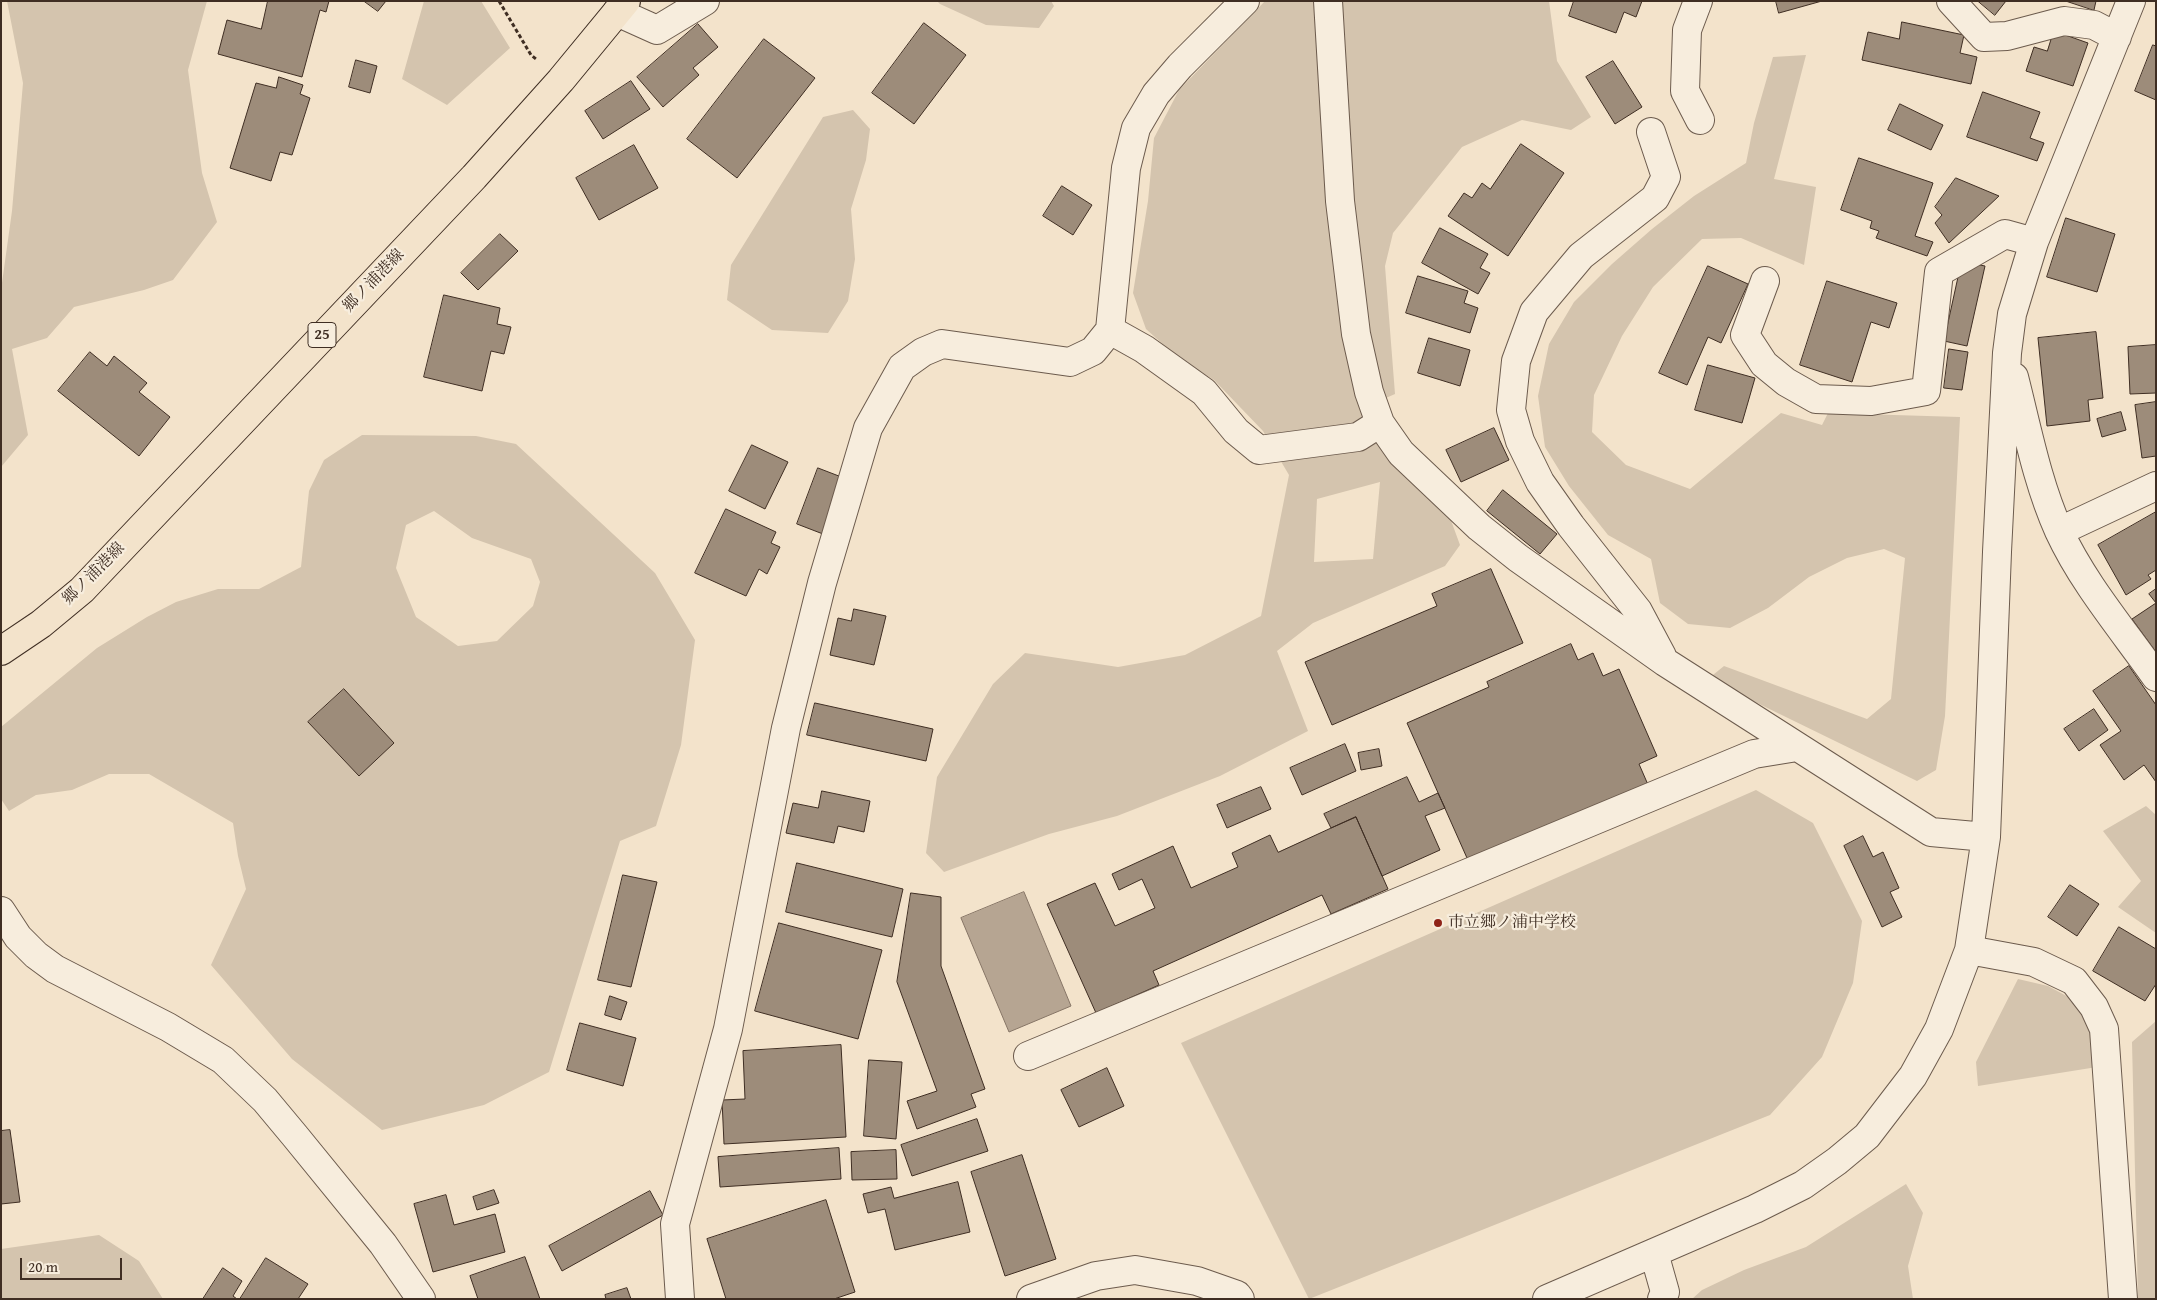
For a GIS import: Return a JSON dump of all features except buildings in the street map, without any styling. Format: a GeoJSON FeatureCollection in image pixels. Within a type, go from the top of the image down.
{"type":"FeatureCollection","features":[{"type":"Feature","properties":{"kind":"main road","name":"郷ノ浦港線"},"geometry":{"type":"LineString","coordinates":[[1,651],[41,624],[82,590],[474,177],[560,80],[622,6]]}},
{"type":"Feature","properties":{"kind":"street"},"geometry":{"type":"LineString","coordinates":[[622,6],[657,30],[705,1]]}},
{"type":"Feature","properties":{"kind":"street"},"geometry":{"type":"LineString","coordinates":[[680,1299],[675,1224],[728,1029],[786,728],[822,583],[868,428],[902,367],[923,352],[942,344],[1070,362],[1093,351],[1110,330],[1126,168],[1136,128],[1156,94],[1180,66],[1245,1]]}},
{"type":"Feature","properties":{"kind":"street"},"geometry":{"type":"LineString","coordinates":[[1328,1],[1340,201],[1355,324],[1370,392],[1380,423],[1401,453],[1478,527],[1518,558],[1664,662],[1931,832],[1986,838]]}},
{"type":"Feature","properties":{"kind":"street"},"geometry":{"type":"LineString","coordinates":[[1698,1],[1687,30],[1684,92],[1700,120]]}},
{"type":"Feature","properties":{"kind":"street"},"geometry":{"type":"LineString","coordinates":[[1951,1],[1984,37],[2007,36],[2064,21],[2094,25],[2117,38]]}},
{"type":"Feature","properties":{"kind":"street"},"geometry":{"type":"LineString","coordinates":[[1547,1299],[1755,1209],[1803,1185],[1837,1161],[1867,1136],[1913,1076],[1939,1029],[1969,950],[1986,838],[1997,552],[2007,353],[2012,314],[2034,242],[2131,1]]}},
{"type":"Feature","properties":{"kind":"street"},"geometry":{"type":"LineString","coordinates":[[1652,132],[1666,177],[1655,198],[1581,256],[1534,312],[1516,361],[1511,410],[1520,441],[1540,482],[1570,526],[1638,611],[1664,662]]}},
{"type":"Feature","properties":{"kind":"street"},"geometry":{"type":"LineString","coordinates":[[1765,281],[1745,335],[1764,364],[1786,382],[1816,399],[1871,401],[1926,391],[1939,272],[2005,234],[2034,242]]}},
{"type":"Feature","properties":{"kind":"street"},"geometry":{"type":"LineString","coordinates":[[1110,330],[1144,349],[1204,392],[1236,431],[1259,450],[1358,437],[1380,423]]}},
{"type":"Feature","properties":{"kind":"street"},"geometry":{"type":"LineString","coordinates":[[2007,353],[2045,496],[2060,531],[2078,566],[2156,677]]}},
{"type":"Feature","properties":{"kind":"street"},"geometry":{"type":"LineString","coordinates":[[2060,531],[2156,486]]}},
{"type":"Feature","properties":{"kind":"street"},"geometry":{"type":"LineString","coordinates":[[1028,1056],[1754,754],[1797,747]]}},
{"type":"Feature","properties":{"kind":"street"},"geometry":{"type":"LineString","coordinates":[[1,911],[18,937],[36,955],[55,969],[168,1027],[223,1060],[265,1100],[295,1136],[383,1244],[421,1299]]}},
{"type":"Feature","properties":{"kind":"street"},"geometry":{"type":"LineString","coordinates":[[1969,950],[2034,962],[2074,981],[2094,1007],[2104,1029],[2123,1299]]}},
{"type":"Feature","properties":{"kind":"street"},"geometry":{"type":"LineString","coordinates":[[1654,1253],[1665,1292],[1662,1299]]}},
{"type":"Feature","properties":{"kind":"street"},"geometry":{"type":"LineString","coordinates":[[1030,1299],[1096,1276],[1135,1270],[1197,1281],[1237,1295],[1240,1299]]}},
{"type":"Feature","properties":{"kind":"path"},"geometry":{"type":"LineString","coordinates":[[498,1],[531,55],[560,80]]}},
{"type":"Feature","properties":{"kind":"shaded area"},"geometry":{"type":"Polygon","coordinates":[[[7,1],[207,1],[188,70],[202,173],[217,222],[173,280],[144,290],[74,307],[47,338],[12,349],[28,435],[1,467],[1,290],[12,211],[23,83],[7,1]]]}},
{"type":"Feature","properties":{"kind":"shaded area"},"geometry":{"type":"Polygon","coordinates":[[[424,1],[481,1],[510,48],[447,105],[402,79],[424,1]]]}},
{"type":"Feature","properties":{"kind":"shaded area"},"geometry":{"type":"Polygon","coordinates":[[[937,1],[1051,1],[1054,6],[1039,28],[986,25],[937,1]]]}},
{"type":"Feature","properties":{"kind":"shaded area"},"geometry":{"type":"Polygon","coordinates":[[[1265,1],[1549,1],[1557,61],[1591,117],[1571,130],[1522,120],[1462,147],[1393,233],[1385,266],[1395,394],[1363,408],[1449,515],[1460,545],[1445,566],[1313,623],[1277,651],[1308,731],[1220,776],[1117,816],[1049,834],[944,872],[926,853],[937,777],[993,684],[1025,653],[1118,667],[1185,655],[1261,616],[1289,475],[1263,431],[1214,380],[1177,357],[1146,329],[1133,293],[1148,201],[1154,138],[1179,90],[1265,1]],[[1380,482],[1317,499],[1314,562],[1373,559],[1380,482]]]}},
{"type":"Feature","properties":{"kind":"shaded area"},"geometry":{"type":"Polygon","coordinates":[[[1806,55],[1774,179],[1816,187],[1804,265],[1741,238],[1702,239],[1653,287],[1622,336],[1594,395],[1592,432],[1626,465],[1690,489],[1781,413],[1822,425],[1828,413],[1960,417],[1945,716],[1936,770],[1917,781],[1708,679],[1724,666],[1867,719],[1891,699],[1905,558],[1884,549],[1847,558],[1809,577],[1768,608],[1730,628],[1688,624],[1660,603],[1651,559],[1608,535],[1569,486],[1545,447],[1538,396],[1549,344],[1574,302],[1612,264],[1652,229],[1694,196],[1746,163],[1754,123],[1773,57],[1806,55]]]}},
{"type":"Feature","properties":{"kind":"shaded area"},"geometry":{"type":"Polygon","coordinates":[[[853,110],[870,129],[866,160],[851,209],[855,259],[848,301],[828,333],[772,330],[727,300],[731,265],[823,117],[853,110]]]}},
{"type":"Feature","properties":{"kind":"shaded area"},"geometry":{"type":"Polygon","coordinates":[[[362,435],[476,436],[516,444],[655,573],[695,640],[681,745],[656,826],[620,841],[549,1072],[484,1105],[382,1130],[292,1059],[211,965],[246,889],[233,823],[149,774],[109,774],[72,790],[36,795],[9,811],[1,799],[1,727],[97,648],[147,617],[176,602],[218,589],[259,589],[301,567],[309,491],[324,460],[362,435]],[[434,511],[406,525],[396,568],[416,617],[458,646],[497,641],[533,606],[540,582],[531,559],[472,538],[434,511]]]}},
{"type":"Feature","properties":{"kind":"shaded area"},"geometry":{"type":"Polygon","coordinates":[[[1756,790],[1813,823],[1862,921],[1853,983],[1822,1057],[1770,1115],[1309,1299],[1181,1043],[1756,790]]]}},
{"type":"Feature","properties":{"kind":"shaded area"},"geometry":{"type":"Polygon","coordinates":[[[2146,806],[2156,815],[2156,933],[2118,907],[2141,881],[2103,831],[2146,806]]]}},
{"type":"Feature","properties":{"kind":"shaded area"},"geometry":{"type":"Polygon","coordinates":[[[1024,892],[1071,1006],[1009,1032],[961,918],[1024,892]]]}},
{"type":"Feature","properties":{"kind":"shaded area"},"geometry":{"type":"Polygon","coordinates":[[[2018,979],[2048,986],[2072,999],[2090,1020],[2097,1067],[1978,1086],[1976,1062],[2018,979]]]}},
{"type":"Feature","properties":{"kind":"shaded area"},"geometry":{"type":"Polygon","coordinates":[[[2156,1021],[2156,1299],[2138,1299],[2132,1042],[2156,1021]]]}},
{"type":"Feature","properties":{"kind":"shaded area"},"geometry":{"type":"Polygon","coordinates":[[[1906,1184],[1923,1213],[1908,1266],[1913,1299],[1692,1299],[1702,1290],[1744,1270],[1806,1247],[1906,1184]]]}},
{"type":"Feature","properties":{"kind":"shaded area"},"geometry":{"type":"Polygon","coordinates":[[[99,1235],[139,1261],[163,1299],[1,1299],[1,1249],[99,1235]]]}},
{"type":"Feature","properties":{"kind":"place","name":"市立郷ノ浦中学校"},"geometry":{"type":"Point","coordinates":[1438,923]}}]}
